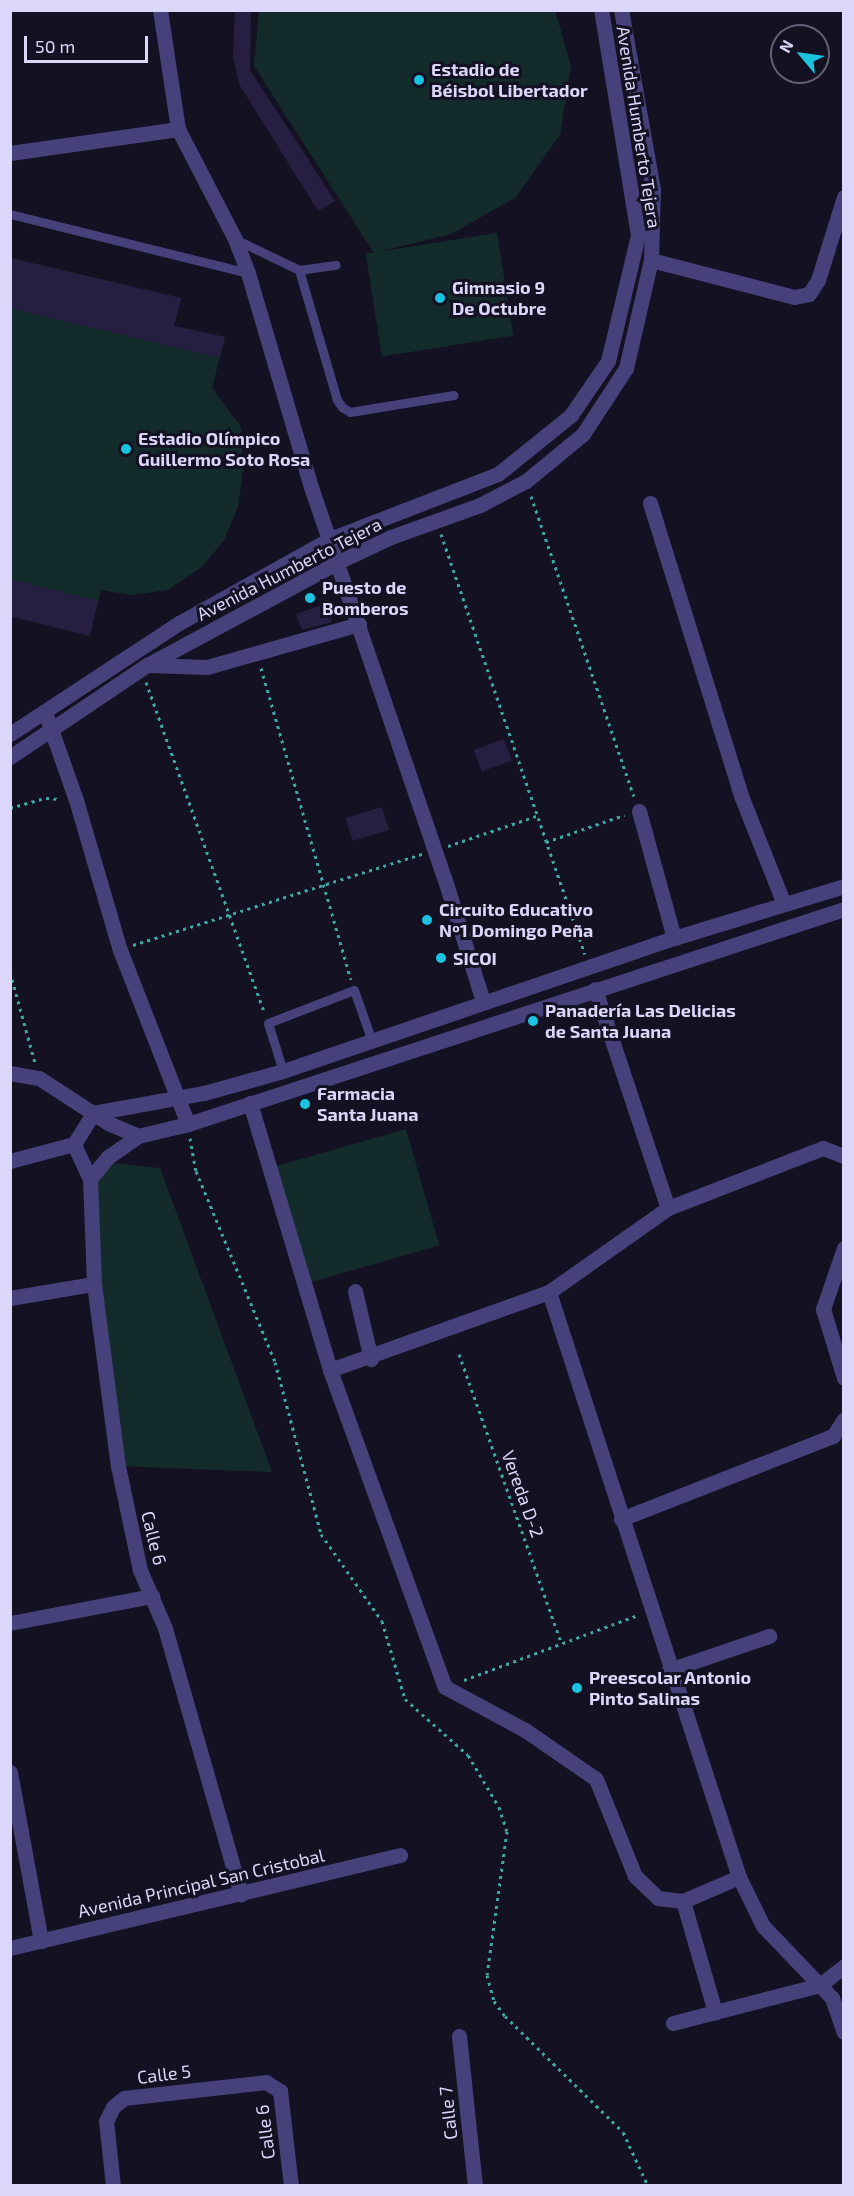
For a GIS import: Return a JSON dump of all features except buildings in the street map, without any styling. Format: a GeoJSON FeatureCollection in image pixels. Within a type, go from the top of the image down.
{"type":"FeatureCollection","features":[{"type":"Feature","properties":{"kind":"street"},"geometry":{"type":"LineString","coordinates":[[160,10],[178,129],[235,239],[248,273],[310,487],[359,624],[483,1001]]}},
{"type":"Feature","properties":{"kind":"street","name":"Avenida Humberto Tejera"},"geometry":{"type":"LineString","coordinates":[[10,734],[179,623],[330,539],[498,474],[571,415],[608,361],[638,235],[601,10]]}},
{"type":"Feature","properties":{"kind":"street","name":"Avenida Humberto Tejera"},"geometry":{"type":"LineString","coordinates":[[10,757],[53,731],[144,667],[338,562],[391,537],[480,505],[526,480],[583,434],[626,368],[651,260],[653,189],[621,10]]}},
{"type":"Feature","properties":{"kind":"street"},"geometry":{"type":"LineString","coordinates":[[10,153],[178,129]]}},
{"type":"Feature","properties":{"kind":"street"},"geometry":{"type":"LineString","coordinates":[[651,260],[794,297],[809,294],[818,280],[843,197]]}},
{"type":"Feature","properties":{"kind":"street"},"geometry":{"type":"LineString","coordinates":[[650,503],[742,798],[784,904]]}},
{"type":"Feature","properties":{"kind":"street"},"geometry":{"type":"LineString","coordinates":[[144,667],[207,667],[257,655],[359,624]]}},
{"type":"Feature","properties":{"kind":"street"},"geometry":{"type":"LineString","coordinates":[[45,712],[76,800],[120,950],[188,1124]]}},
{"type":"Feature","properties":{"kind":"street"},"geometry":{"type":"LineString","coordinates":[[639,811],[674,938]]}},
{"type":"Feature","properties":{"kind":"street"},"geometry":{"type":"LineString","coordinates":[[93,1113],[177,1099],[283,1071],[483,1001],[674,938],[843,886]]}},
{"type":"Feature","properties":{"kind":"street"},"geometry":{"type":"LineString","coordinates":[[75,1144],[90,1179],[108,1157],[138,1136],[188,1124],[843,909]]}},
{"type":"Feature","properties":{"kind":"street"},"geometry":{"type":"LineString","coordinates":[[596,989],[668,1208]]}},
{"type":"Feature","properties":{"kind":"street"},"geometry":{"type":"LineString","coordinates":[[10,1073],[39,1078],[93,1113],[138,1136]]}},
{"type":"Feature","properties":{"kind":"street"},"geometry":{"type":"LineString","coordinates":[[250,1103],[330,1370],[445,1687],[525,1731],[596,1779],[635,1876],[658,1898],[683,1901],[739,1877]]}},
{"type":"Feature","properties":{"kind":"street"},"geometry":{"type":"LineString","coordinates":[[10,1161],[75,1144],[93,1113]]}},
{"type":"Feature","properties":{"kind":"street"},"geometry":{"type":"LineString","coordinates":[[330,1370],[371,1359],[549,1292],[668,1208],[823,1148],[843,1156]]}},
{"type":"Feature","properties":{"kind":"street","name":"Calle 6"},"geometry":{"type":"LineString","coordinates":[[90,1179],[94,1284],[118,1466],[140,1569],[152,1596],[241,1894]]}},
{"type":"Feature","properties":{"kind":"street"},"geometry":{"type":"LineString","coordinates":[[843,1248],[823,1309],[843,1378]]}},
{"type":"Feature","properties":{"kind":"street"},"geometry":{"type":"LineString","coordinates":[[10,1298],[94,1284]]}},
{"type":"Feature","properties":{"kind":"street"},"geometry":{"type":"LineString","coordinates":[[355,1291],[371,1359]]}},
{"type":"Feature","properties":{"kind":"street"},"geometry":{"type":"LineString","coordinates":[[549,1292],[669,1670],[739,1877],[763,1926],[832,1998],[843,2032]]}},
{"type":"Feature","properties":{"kind":"street"},"geometry":{"type":"LineString","coordinates":[[621,1518],[834,1436],[843,1419]]}},
{"type":"Feature","properties":{"kind":"street"},"geometry":{"type":"LineString","coordinates":[[10,1623],[152,1596]]}},
{"type":"Feature","properties":{"kind":"street"},"geometry":{"type":"LineString","coordinates":[[669,1670],[769,1636]]}},
{"type":"Feature","properties":{"kind":"street"},"geometry":{"type":"LineString","coordinates":[[10,1772],[41,1941]]}},
{"type":"Feature","properties":{"kind":"street","name":"Avenida Principal San Cristobal"},"geometry":{"type":"LineString","coordinates":[[10,1948],[400,1855]]}},
{"type":"Feature","properties":{"kind":"street"},"geometry":{"type":"LineString","coordinates":[[683,1901],[715,2012]]}},
{"type":"Feature","properties":{"kind":"street"},"geometry":{"type":"LineString","coordinates":[[673,2023],[820,1985],[843,1966]]}},
{"type":"Feature","properties":{"kind":"street","name":"Calle 7"},"geometry":{"type":"LineString","coordinates":[[459,2036],[475,2186]]}},
{"type":"Feature","properties":{"kind":"street","name":"Calle 6"},"geometry":{"type":"LineString","coordinates":[[266,2082],[280,2091],[291,2186]]}},
{"type":"Feature","properties":{"kind":"street","name":"Calle 5"},"geometry":{"type":"LineString","coordinates":[[113,2186],[106,2121],[113,2107],[124,2098],[266,2082]]}},
{"type":"Feature","properties":{"kind":"lane"},"geometry":{"type":"LineString","coordinates":[[10,214],[248,273]]}},
{"type":"Feature","properties":{"kind":"lane"},"geometry":{"type":"LineString","coordinates":[[235,239],[299,270],[336,264]]}},
{"type":"Feature","properties":{"kind":"lane"},"geometry":{"type":"LineString","coordinates":[[299,270],[337,400],[342,407],[350,412],[454,395]]}},
{"type":"Feature","properties":{"kind":"lane"},"geometry":{"type":"LineString","coordinates":[[283,1071],[268,1023],[354,990],[372,1041]]}},
{"type":"Feature","properties":{"kind":"path"},"geometry":{"type":"LineString","coordinates":[[526,480],[639,811],[546,842]]}},
{"type":"Feature","properties":{"kind":"path"},"geometry":{"type":"LineString","coordinates":[[437,522],[590,967]]}},
{"type":"Feature","properties":{"kind":"path"},"geometry":{"type":"LineString","coordinates":[[257,655],[322,888],[354,990]]}},
{"type":"Feature","properties":{"kind":"path"},"geometry":{"type":"LineString","coordinates":[[144,667],[268,1023]]}},
{"type":"Feature","properties":{"kind":"path"},"geometry":{"type":"LineString","coordinates":[[10,808],[46,798],[76,800]]}},
{"type":"Feature","properties":{"kind":"path"},"geometry":{"type":"LineString","coordinates":[[120,950],[322,888],[539,815]]}},
{"type":"Feature","properties":{"kind":"path"},"geometry":{"type":"LineString","coordinates":[[10,972],[39,1078]]}},
{"type":"Feature","properties":{"kind":"path"},"geometry":{"type":"LineString","coordinates":[[188,1124],[196,1170],[275,1362],[321,1534],[382,1621],[405,1699],[468,1755],[499,1807],[507,1831],[487,1975],[494,2001],[505,2016],[623,2132],[648,2186]]}},
{"type":"Feature","properties":{"kind":"path","name":"Vereda D-2"},"geometry":{"type":"LineString","coordinates":[[459,1354],[561,1642]]}},
{"type":"Feature","properties":{"kind":"path"},"geometry":{"type":"LineString","coordinates":[[445,1687],[561,1642],[650,1611]]}},
{"type":"Feature","properties":{"kind":"green space"},"geometry":{"type":"Polygon","coordinates":[[[555,10],[571,66],[560,135],[516,197],[451,234],[374,253],[254,66],[259,11],[555,10]]]}},
{"type":"Feature","properties":{"kind":"green space","name":"Gimnasio 9 De Octubre"},"geometry":{"type":"Polygon","coordinates":[[[497,233],[513,336],[382,357],[366,254],[497,233]]]}},
{"type":"Feature","properties":{"kind":"green space","name":"Estadio Olímpico Guillermo Soto Rosa"},"geometry":{"type":"Polygon","coordinates":[[[11,258],[181,298],[174,326],[225,337],[212,388],[241,427],[243,470],[238,507],[224,540],[202,567],[168,590],[131,595],[101,590],[90,635],[11,615],[11,258]]]}},
{"type":"Feature","properties":{"kind":"green space"},"geometry":{"type":"Polygon","coordinates":[[[406,1129],[439,1245],[307,1283],[273,1167],[406,1129]]]}},
{"type":"Feature","properties":{"kind":"green space"},"geometry":{"type":"Polygon","coordinates":[[[93,1161],[160,1168],[272,1472],[118,1466],[90,1294],[93,1161]]]}},
{"type":"Feature","properties":{"kind":"place","name":"Estadio de Béisbol Libertador"},"geometry":{"type":"Point","coordinates":[419,80]}},
{"type":"Feature","properties":{"kind":"place","name":"Gimnasio 9 De Octubre"},"geometry":{"type":"Point","coordinates":[440,298]}},
{"type":"Feature","properties":{"kind":"place","name":"Estadio Olímpico Guillermo Soto Rosa"},"geometry":{"type":"Point","coordinates":[126,449]}},
{"type":"Feature","properties":{"kind":"place","name":"Puesto de Bomberos"},"geometry":{"type":"Point","coordinates":[310,598]}},
{"type":"Feature","properties":{"kind":"place","name":"Circuito Educativo Nº1 Domingo Peña"},"geometry":{"type":"Point","coordinates":[427,920]}},
{"type":"Feature","properties":{"kind":"place","name":"SICOI"},"geometry":{"type":"Point","coordinates":[441,958]}},
{"type":"Feature","properties":{"kind":"place","name":"Panadería Las Delicias de Santa Juana"},"geometry":{"type":"Point","coordinates":[533,1021]}},
{"type":"Feature","properties":{"kind":"place","name":"Farmacia Santa Juana"},"geometry":{"type":"Point","coordinates":[305,1104]}},
{"type":"Feature","properties":{"kind":"place","name":"Preescolar Antonio Pinto Salinas"},"geometry":{"type":"Point","coordinates":[577,1688]}}]}
